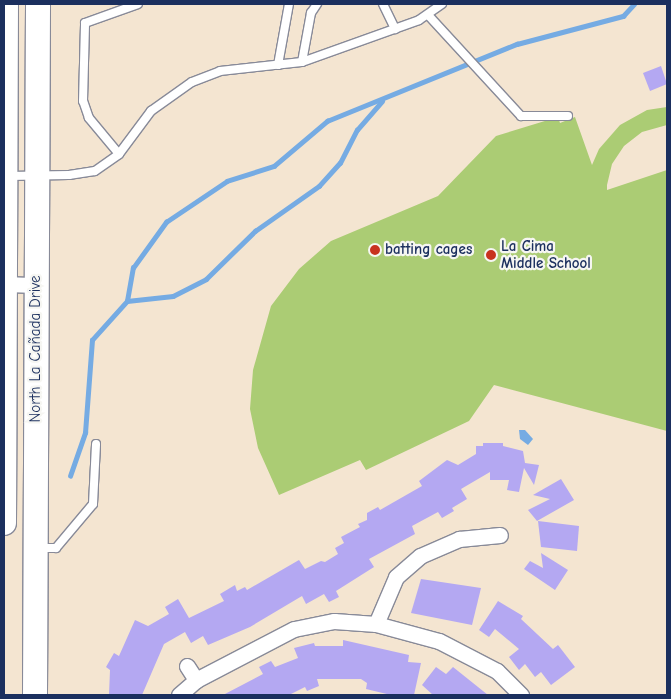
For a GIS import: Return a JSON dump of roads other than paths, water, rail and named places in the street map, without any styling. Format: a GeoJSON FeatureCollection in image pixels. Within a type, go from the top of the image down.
{"type":"FeatureCollection","features":[{"type":"Feature","properties":{"kind":"main road","name":"North La Cañada Drive"},"geometry":{"type":"LineString","coordinates":[[4,523],[6,4]]}},
{"type":"Feature","properties":{"kind":"main road","name":"North La Cañada Drive"},"geometry":{"type":"LineString","coordinates":[[35,695],[38,4]]}},
{"type":"Feature","properties":{"kind":"street"},"geometry":{"type":"LineString","coordinates":[[4,284],[36,284]]}},
{"type":"Feature","properties":{"kind":"street"},"geometry":{"type":"LineString","coordinates":[[376,624],[396,577],[420,556],[459,539],[500,535]]}},
{"type":"Feature","properties":{"kind":"street"},"geometry":{"type":"LineString","coordinates":[[179,695],[196,680],[294,629],[334,621],[376,624],[439,641],[497,671],[521,695]]}},
{"type":"Feature","properties":{"kind":"street"},"geometry":{"type":"LineString","coordinates":[[187,666],[196,680]]}},
{"type":"Feature","properties":{"kind":"lane"},"geometry":{"type":"LineString","coordinates":[[119,154],[89,118],[83,101],[85,23],[138,4]]}},
{"type":"Feature","properties":{"kind":"lane"},"geometry":{"type":"LineString","coordinates":[[278,65],[289,4]]}},
{"type":"Feature","properties":{"kind":"lane"},"geometry":{"type":"LineString","coordinates":[[302,62],[311,13],[317,4]]}},
{"type":"Feature","properties":{"kind":"lane"},"geometry":{"type":"LineString","coordinates":[[383,4],[396,29]]}},
{"type":"Feature","properties":{"kind":"lane"},"geometry":{"type":"LineString","coordinates":[[6,176],[37,176],[95,171],[119,154],[151,111],[192,82],[220,71],[302,62],[429,16],[442,4]]}},
{"type":"Feature","properties":{"kind":"lane"},"geometry":{"type":"LineString","coordinates":[[429,16],[522,116],[568,116]]}},
{"type":"Feature","properties":{"kind":"lane"},"geometry":{"type":"LineString","coordinates":[[35,548],[56,548],[93,504],[96,444]]}},
{"type":"Feature","properties":{"kind":"water"},"geometry":{"type":"Polygon","coordinates":[[[519,430],[525,430],[533,439],[528,445],[520,439],[519,430]]]}},
{"type":"Feature","properties":{"kind":"waterway"},"geometry":{"type":"LineString","coordinates":[[70,476],[85,433],[92,340],[127,301],[133,268],[166,222],[227,181],[274,166],[327,121],[517,44],[623,16],[634,4]]}},
{"type":"Feature","properties":{"kind":"waterway"},"geometry":{"type":"LineString","coordinates":[[127,301],[173,296],[206,279],[255,231],[319,186],[340,163],[357,130],[382,101]]}},
{"type":"Feature","properties":{"kind":"place","name":"batting cages"},"geometry":{"type":"Point","coordinates":[375,250]}},
{"type":"Feature","properties":{"kind":"place","name":"La Cima Middle School"},"geometry":{"type":"Point","coordinates":[491,255]}}]}
